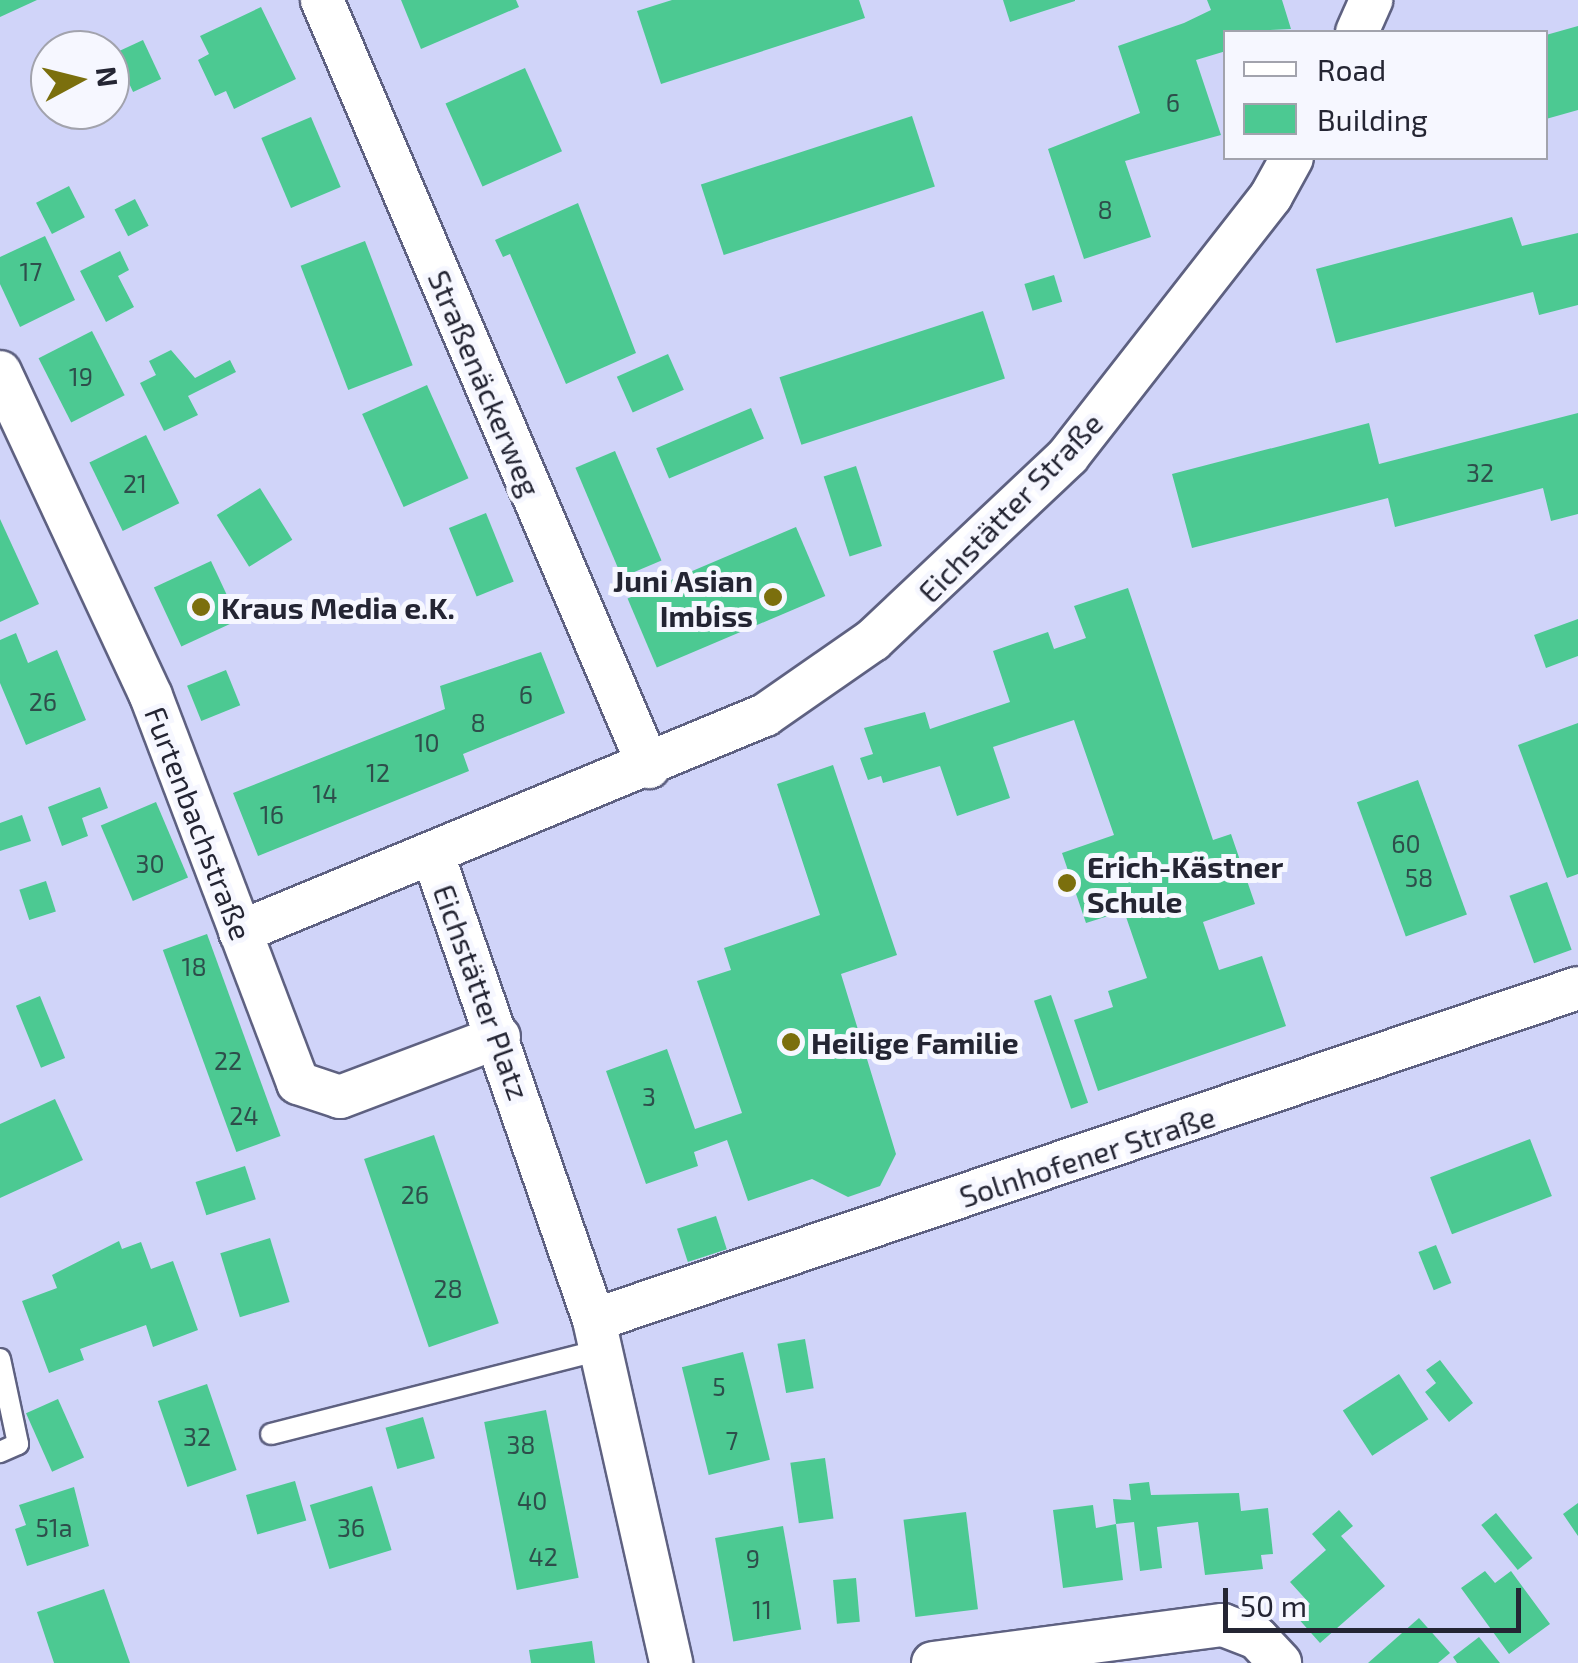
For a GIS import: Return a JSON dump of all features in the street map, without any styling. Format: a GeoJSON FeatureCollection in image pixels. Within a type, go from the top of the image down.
{"type":"FeatureCollection","features":[{"type":"Feature","properties":{"kind":"street","name":"Straßenäckerweg"},"geometry":{"type":"LineString","coordinates":[[322,0],[649,767]]}},
{"type":"Feature","properties":{"kind":"street"},"geometry":{"type":"LineString","coordinates":[[1359,30],[1371,0]]}},
{"type":"Feature","properties":{"kind":"street","name":"Eichstätter Straße"},"geometry":{"type":"LineString","coordinates":[[649,767],[765,715],[934,588],[1078,444],[1271,196],[1291,160]]}},
{"type":"Feature","properties":{"kind":"street","name":"Furtenbachstraße"},"geometry":{"type":"LineString","coordinates":[[0,372],[152,696],[298,1083],[340,1097],[499,1037]]}},
{"type":"Feature","properties":{"kind":"street","name":"Eichstätter Platz"},"geometry":{"type":"LineString","coordinates":[[649,767],[434,856],[499,1037],[597,1335],[671,1663]]}},
{"type":"Feature","properties":{"kind":"street"},"geometry":{"type":"LineString","coordinates":[[240,932],[434,856]]}},
{"type":"Feature","properties":{"kind":"street","name":"Solnhofener Straße"},"geometry":{"type":"LineString","coordinates":[[597,1335],[1578,988]]}},
{"type":"Feature","properties":{"kind":"street"},"geometry":{"type":"LineString","coordinates":[[934,1663],[1224,1624],[1257,1638],[1280,1663]]}},
{"type":"Feature","properties":{"kind":"lane"},"geometry":{"type":"LineString","coordinates":[[271,1434],[597,1335]]}},
{"type":"Feature","properties":{"kind":"lane"},"geometry":{"type":"LineString","coordinates":[[0,1359],[18,1444],[0,1452]]}},
{"type":"Feature","properties":{"kind":"building"},"geometry":{"type":"Polygon","coordinates":[[[0,0],[37,0],[0,17],[0,0]]]}},
{"type":"Feature","properties":{"kind":"building"},"geometry":{"type":"Polygon","coordinates":[[[401,0],[516,0],[519,7],[421,49],[401,0]]]}},
{"type":"Feature","properties":{"kind":"building"},"geometry":{"type":"Polygon","coordinates":[[[672,0],[859,0],[865,18],[661,84],[637,11],[672,0]]]}},
{"type":"Feature","properties":{"kind":"building"},"geometry":{"type":"Polygon","coordinates":[[[1003,0],[1075,0],[1075,1],[1010,22],[1003,0]]]}},
{"type":"Feature","properties":{"kind":"building"},"geometry":{"type":"Polygon","coordinates":[[[1207,0],[1282,0],[1291,29],[1223,30],[1223,52],[1196,60],[1221,135],[1125,161],[1151,237],[1084,259],[1048,149],[1140,113],[1118,46],[1211,10],[1207,0]]]}},
{"type":"Feature","properties":{"kind":"building"},"geometry":{"type":"Polygon","coordinates":[[[261,7],[296,79],[234,109],[226,91],[215,96],[198,60],[209,54],[200,36],[261,7]]]}},
{"type":"Feature","properties":{"kind":"building"},"geometry":{"type":"Polygon","coordinates":[[[1578,26],[1578,110],[1548,118],[1548,34],[1578,26]]]}},
{"type":"Feature","properties":{"kind":"building"},"geometry":{"type":"Polygon","coordinates":[[[143,40],[161,79],[133,92],[130,46],[143,40]]]}},
{"type":"Feature","properties":{"kind":"building"},"geometry":{"type":"Polygon","coordinates":[[[525,68],[562,151],[483,187],[446,103],[525,68]]]}},
{"type":"Feature","properties":{"kind":"building"},"geometry":{"type":"Polygon","coordinates":[[[912,116],[935,186],[724,255],[701,185],[912,116]]]}},
{"type":"Feature","properties":{"kind":"building"},"geometry":{"type":"Polygon","coordinates":[[[311,117],[341,187],[291,208],[261,138],[311,117]]]}},
{"type":"Feature","properties":{"kind":"building"},"geometry":{"type":"Polygon","coordinates":[[[69,186],[85,217],[52,234],[36,203],[69,186]]]}},
{"type":"Feature","properties":{"kind":"building"},"geometry":{"type":"Polygon","coordinates":[[[135,199],[149,226],[128,236],[115,209],[135,199]]]}},
{"type":"Feature","properties":{"kind":"building"},"geometry":{"type":"Polygon","coordinates":[[[578,203],[636,353],[566,384],[510,254],[503,257],[495,240],[578,203]]]}},
{"type":"Feature","properties":{"kind":"building"},"geometry":{"type":"Polygon","coordinates":[[[1512,217],[1522,246],[1578,233],[1578,305],[1539,315],[1533,292],[1336,343],[1316,269],[1512,217]]]}},
{"type":"Feature","properties":{"kind":"building"},"geometry":{"type":"Polygon","coordinates":[[[45,236],[75,300],[20,327],[0,284],[0,257],[45,236]]]}},
{"type":"Feature","properties":{"kind":"building"},"geometry":{"type":"Polygon","coordinates":[[[365,241],[413,365],[348,390],[301,266],[365,241]]]}},
{"type":"Feature","properties":{"kind":"building"},"geometry":{"type":"Polygon","coordinates":[[[120,251],[129,270],[118,276],[134,307],[106,322],[80,271],[120,251]]]}},
{"type":"Feature","properties":{"kind":"building"},"geometry":{"type":"Polygon","coordinates":[[[1054,275],[1062,302],[1033,311],[1024,284],[1054,275]]]}},
{"type":"Feature","properties":{"kind":"building"},"geometry":{"type":"Polygon","coordinates":[[[983,311],[1005,379],[801,445],[779,377],[983,311]]]}},
{"type":"Feature","properties":{"kind":"building"},"geometry":{"type":"Polygon","coordinates":[[[92,331],[125,395],[71,422],[39,358],[92,331]]]}},
{"type":"Feature","properties":{"kind":"building"},"geometry":{"type":"Polygon","coordinates":[[[171,350],[195,378],[230,360],[236,372],[188,396],[198,415],[164,431],[140,383],[156,375],[149,361],[171,350]]]}},
{"type":"Feature","properties":{"kind":"building"},"geometry":{"type":"Polygon","coordinates":[[[668,354],[684,390],[633,412],[617,377],[668,354]]]}},
{"type":"Feature","properties":{"kind":"building"},"geometry":{"type":"Polygon","coordinates":[[[427,385],[468,478],[404,507],[362,414],[427,385]]]}},
{"type":"Feature","properties":{"kind":"building"},"geometry":{"type":"Polygon","coordinates":[[[751,408],[764,438],[669,479],[656,448],[751,408]]]}},
{"type":"Feature","properties":{"kind":"building"},"geometry":{"type":"Polygon","coordinates":[[[1578,413],[1578,514],[1551,521],[1543,488],[1395,527],[1388,498],[1192,548],[1172,474],[1369,423],[1379,464],[1578,413]]]}},
{"type":"Feature","properties":{"kind":"building"},"geometry":{"type":"Polygon","coordinates":[[[146,435],[179,503],[123,531],[89,463],[146,435]]]}},
{"type":"Feature","properties":{"kind":"building"},"geometry":{"type":"Polygon","coordinates":[[[615,451],[661,561],[622,577],[575,468],[615,451]]]}},
{"type":"Feature","properties":{"kind":"building"},"geometry":{"type":"Polygon","coordinates":[[[856,466],[882,546],[850,556],[824,477],[856,466]]]}},
{"type":"Feature","properties":{"kind":"building"},"geometry":{"type":"Polygon","coordinates":[[[260,488],[292,540],[249,567],[217,515],[260,488]]]}},
{"type":"Feature","properties":{"kind":"building"},"geometry":{"type":"Polygon","coordinates":[[[486,513],[514,582],[477,597],[449,528],[486,513]]]}},
{"type":"Feature","properties":{"kind":"building"},"geometry":{"type":"Polygon","coordinates":[[[0,519],[39,604],[0,622],[0,519]]]}},
{"type":"Feature","properties":{"kind":"building"},"geometry":{"type":"Polygon","coordinates":[[[796,527],[825,596],[657,668],[628,599],[796,527]]]}},
{"type":"Feature","properties":{"kind":"building"},"geometry":{"type":"Polygon","coordinates":[[[211,561],[238,620],[181,647],[154,588],[211,561]]]}},
{"type":"Feature","properties":{"kind":"building"},"geometry":{"type":"Polygon","coordinates":[[[1128,588],[1213,840],[1231,834],[1255,904],[1203,922],[1219,970],[1262,956],[1286,1026],[1098,1091],[1074,1020],[1113,1007],[1108,991],[1147,978],[1124,911],[1086,923],[1062,853],[1114,835],[1074,720],[993,747],[1010,798],[957,816],[940,766],[883,783],[881,776],[868,780],[860,758],[873,754],[864,728],[925,712],[930,729],[1010,702],[993,651],[1048,632],[1054,649],[1086,638],[1074,606],[1128,588]]]}},
{"type":"Feature","properties":{"kind":"building"},"geometry":{"type":"Polygon","coordinates":[[[1578,619],[1578,656],[1546,668],[1534,635],[1578,619]]]}},
{"type":"Feature","properties":{"kind":"building"},"geometry":{"type":"Polygon","coordinates":[[[16,633],[28,663],[57,650],[86,720],[26,745],[0,683],[0,640],[16,633]]]}},
{"type":"Feature","properties":{"kind":"building"},"geometry":{"type":"Polygon","coordinates":[[[541,652],[565,713],[463,754],[469,771],[258,856],[233,793],[445,709],[440,686],[541,652]]]}},
{"type":"Feature","properties":{"kind":"building"},"geometry":{"type":"Polygon","coordinates":[[[226,670],[240,705],[201,721],[187,686],[226,670]]]}},
{"type":"Feature","properties":{"kind":"building"},"geometry":{"type":"Polygon","coordinates":[[[1578,723],[1578,874],[1567,878],[1518,745],[1578,723]]]}},
{"type":"Feature","properties":{"kind":"building","name":"Heilige Familie"},"geometry":{"type":"Polygon","coordinates":[[[833,765],[897,955],[841,974],[896,1154],[880,1186],[848,1197],[812,1179],[748,1201],[727,1140],[694,1152],[698,1166],[646,1184],[606,1071],[667,1049],[695,1129],[742,1113],[697,981],[731,970],[724,948],[820,915],[777,784],[833,765]]]}},
{"type":"Feature","properties":{"kind":"building"},"geometry":{"type":"Polygon","coordinates":[[[1418,780],[1467,914],[1406,937],[1357,802],[1418,780]]]}},
{"type":"Feature","properties":{"kind":"building"},"geometry":{"type":"Polygon","coordinates":[[[100,787],[108,808],[82,818],[88,836],[62,846],[48,807],[100,787]]]}},
{"type":"Feature","properties":{"kind":"building"},"geometry":{"type":"Polygon","coordinates":[[[156,802],[188,877],[133,901],[101,825],[156,802]]]}},
{"type":"Feature","properties":{"kind":"building"},"geometry":{"type":"Polygon","coordinates":[[[22,815],[31,841],[0,851],[0,823],[22,815]]]}},
{"type":"Feature","properties":{"kind":"building"},"geometry":{"type":"Polygon","coordinates":[[[46,881],[56,911],[29,920],[19,890],[46,881]]]}},
{"type":"Feature","properties":{"kind":"building"},"geometry":{"type":"Polygon","coordinates":[[[1547,882],[1572,950],[1534,963],[1509,896],[1547,882]]]}},
{"type":"Feature","properties":{"kind":"building"},"geometry":{"type":"Polygon","coordinates":[[[207,934],[281,1136],[236,1152],[163,950],[207,934]]]}},
{"type":"Feature","properties":{"kind":"building"},"geometry":{"type":"Polygon","coordinates":[[[1051,995],[1088,1103],[1071,1109],[1034,1001],[1051,995]]]}},
{"type":"Feature","properties":{"kind":"building"},"geometry":{"type":"Polygon","coordinates":[[[40,996],[65,1058],[41,1068],[16,1006],[40,996]]]}},
{"type":"Feature","properties":{"kind":"building"},"geometry":{"type":"Polygon","coordinates":[[[55,1099],[83,1160],[0,1198],[0,1124],[55,1099]]]}},
{"type":"Feature","properties":{"kind":"building"},"geometry":{"type":"Polygon","coordinates":[[[434,1135],[499,1323],[429,1347],[364,1159],[434,1135]]]}},
{"type":"Feature","properties":{"kind":"building"},"geometry":{"type":"Polygon","coordinates":[[[1530,1139],[1552,1196],[1452,1234],[1430,1177],[1530,1139]]]}},
{"type":"Feature","properties":{"kind":"building"},"geometry":{"type":"Polygon","coordinates":[[[245,1166],[256,1199],[206,1215],[196,1182],[245,1166]]]}},
{"type":"Feature","properties":{"kind":"building"},"geometry":{"type":"Polygon","coordinates":[[[716,1216],[727,1249],[688,1262],[677,1229],[716,1216]]]}},
{"type":"Feature","properties":{"kind":"building"},"geometry":{"type":"Polygon","coordinates":[[[270,1238],[290,1302],[240,1317],[220,1253],[270,1238]]]}},
{"type":"Feature","properties":{"kind":"building"},"geometry":{"type":"Polygon","coordinates":[[[119,1241],[122,1249],[141,1242],[151,1269],[173,1261],[198,1330],[153,1347],[146,1325],[80,1349],[84,1360],[49,1373],[22,1301],[57,1288],[52,1275],[119,1241]]]}},
{"type":"Feature","properties":{"kind":"building"},"geometry":{"type":"Polygon","coordinates":[[[1436,1245],[1451,1283],[1434,1290],[1418,1252],[1436,1245]]]}},
{"type":"Feature","properties":{"kind":"building"},"geometry":{"type":"Polygon","coordinates":[[[805,1339],[814,1388],[786,1393],[777,1344],[805,1339]]]}},
{"type":"Feature","properties":{"kind":"building"},"geometry":{"type":"Polygon","coordinates":[[[743,1352],[770,1460],[709,1475],[682,1367],[743,1352]]]}},
{"type":"Feature","properties":{"kind":"building"},"geometry":{"type":"Polygon","coordinates":[[[1440,1360],[1473,1403],[1449,1422],[1425,1392],[1436,1383],[1426,1370],[1440,1360]]]}},
{"type":"Feature","properties":{"kind":"building"},"geometry":{"type":"Polygon","coordinates":[[[1399,1374],[1428,1419],[1372,1456],[1343,1410],[1399,1374]]]}},
{"type":"Feature","properties":{"kind":"building"},"geometry":{"type":"Polygon","coordinates":[[[207,1384],[237,1470],[187,1487],[158,1401],[207,1384]]]}},
{"type":"Feature","properties":{"kind":"building"},"geometry":{"type":"Polygon","coordinates":[[[58,1399],[84,1457],[52,1472],[26,1413],[58,1399]]]}},
{"type":"Feature","properties":{"kind":"building"},"geometry":{"type":"Polygon","coordinates":[[[546,1410],[579,1578],[517,1590],[484,1422],[546,1410]]]}},
{"type":"Feature","properties":{"kind":"building"},"geometry":{"type":"Polygon","coordinates":[[[423,1417],[435,1458],[397,1469],[386,1428],[423,1417]]]}},
{"type":"Feature","properties":{"kind":"building"},"geometry":{"type":"Polygon","coordinates":[[[825,1458],[833,1518],[799,1523],[790,1463],[825,1458]]]}},
{"type":"Feature","properties":{"kind":"building"},"geometry":{"type":"Polygon","coordinates":[[[295,1481],[306,1520],[257,1534],[246,1495],[295,1481]]]}},
{"type":"Feature","properties":{"kind":"building"},"geometry":{"type":"Polygon","coordinates":[[[1149,1482],[1151,1495],[1239,1493],[1241,1511],[1268,1508],[1273,1554],[1261,1555],[1263,1569],[1205,1575],[1198,1522],[1157,1527],[1162,1568],[1140,1571],[1134,1522],[1116,1524],[1113,1499],[1131,1500],[1129,1484],[1149,1482]]]}},
{"type":"Feature","properties":{"kind":"building"},"geometry":{"type":"Polygon","coordinates":[[[372,1486],[392,1550],[329,1569],[310,1505],[372,1486]]]}},
{"type":"Feature","properties":{"kind":"building"},"geometry":{"type":"Polygon","coordinates":[[[74,1487],[89,1546],[27,1566],[15,1529],[26,1525],[19,1505],[74,1487]]]}},
{"type":"Feature","properties":{"kind":"building"},"geometry":{"type":"Polygon","coordinates":[[[1578,1503],[1578,1536],[1563,1514],[1578,1503]]]}},
{"type":"Feature","properties":{"kind":"building"},"geometry":{"type":"Polygon","coordinates":[[[1093,1505],[1096,1528],[1116,1524],[1123,1580],[1063,1588],[1053,1510],[1093,1505]]]}},
{"type":"Feature","properties":{"kind":"building"},"geometry":{"type":"Polygon","coordinates":[[[1339,1510],[1353,1526],[1341,1536],[1385,1586],[1320,1643],[1296,1616],[1310,1604],[1290,1582],[1326,1550],[1312,1534],[1339,1510]]]}},
{"type":"Feature","properties":{"kind":"building"},"geometry":{"type":"Polygon","coordinates":[[[966,1512],[978,1609],[915,1617],[903,1520],[966,1512]]]}},
{"type":"Feature","properties":{"kind":"building"},"geometry":{"type":"Polygon","coordinates":[[[1496,1513],[1533,1558],[1518,1570],[1481,1525],[1496,1513]]]}},
{"type":"Feature","properties":{"kind":"building"},"geometry":{"type":"Polygon","coordinates":[[[783,1526],[801,1629],[733,1641],[715,1538],[783,1526]]]}},
{"type":"Feature","properties":{"kind":"building"},"geometry":{"type":"Polygon","coordinates":[[[1485,1571],[1495,1583],[1511,1571],[1550,1624],[1509,1654],[1461,1588],[1485,1571]]]}},
{"type":"Feature","properties":{"kind":"building"},"geometry":{"type":"Polygon","coordinates":[[[856,1578],[860,1622],[837,1624],[833,1580],[856,1578]]]}},
{"type":"Feature","properties":{"kind":"building"},"geometry":{"type":"Polygon","coordinates":[[[104,1589],[130,1663],[54,1663],[37,1612],[104,1589]]]}},
{"type":"Feature","properties":{"kind":"building"},"geometry":{"type":"Polygon","coordinates":[[[1419,1618],[1450,1653],[1438,1663],[1368,1663],[1419,1618]]]}},
{"type":"Feature","properties":{"kind":"building"},"geometry":{"type":"Polygon","coordinates":[[[1479,1637],[1500,1663],[1457,1663],[1453,1657],[1479,1637]]]}},
{"type":"Feature","properties":{"kind":"building"},"geometry":{"type":"Polygon","coordinates":[[[592,1641],[595,1663],[531,1663],[529,1650],[592,1641]]]}},
{"type":"Feature","properties":{"kind":"place","name":"Juni Asian Imbiss"},"geometry":{"type":"Point","coordinates":[773,597]}},
{"type":"Feature","properties":{"kind":"place","name":"Kraus Media e.K."},"geometry":{"type":"Point","coordinates":[201,607]}},
{"type":"Feature","properties":{"kind":"place","name":"Erich-Kästner Schule"},"geometry":{"type":"Point","coordinates":[1067,883]}},
{"type":"Feature","properties":{"kind":"place","name":"Heilige Familie"},"geometry":{"type":"Point","coordinates":[791,1042]}}]}
